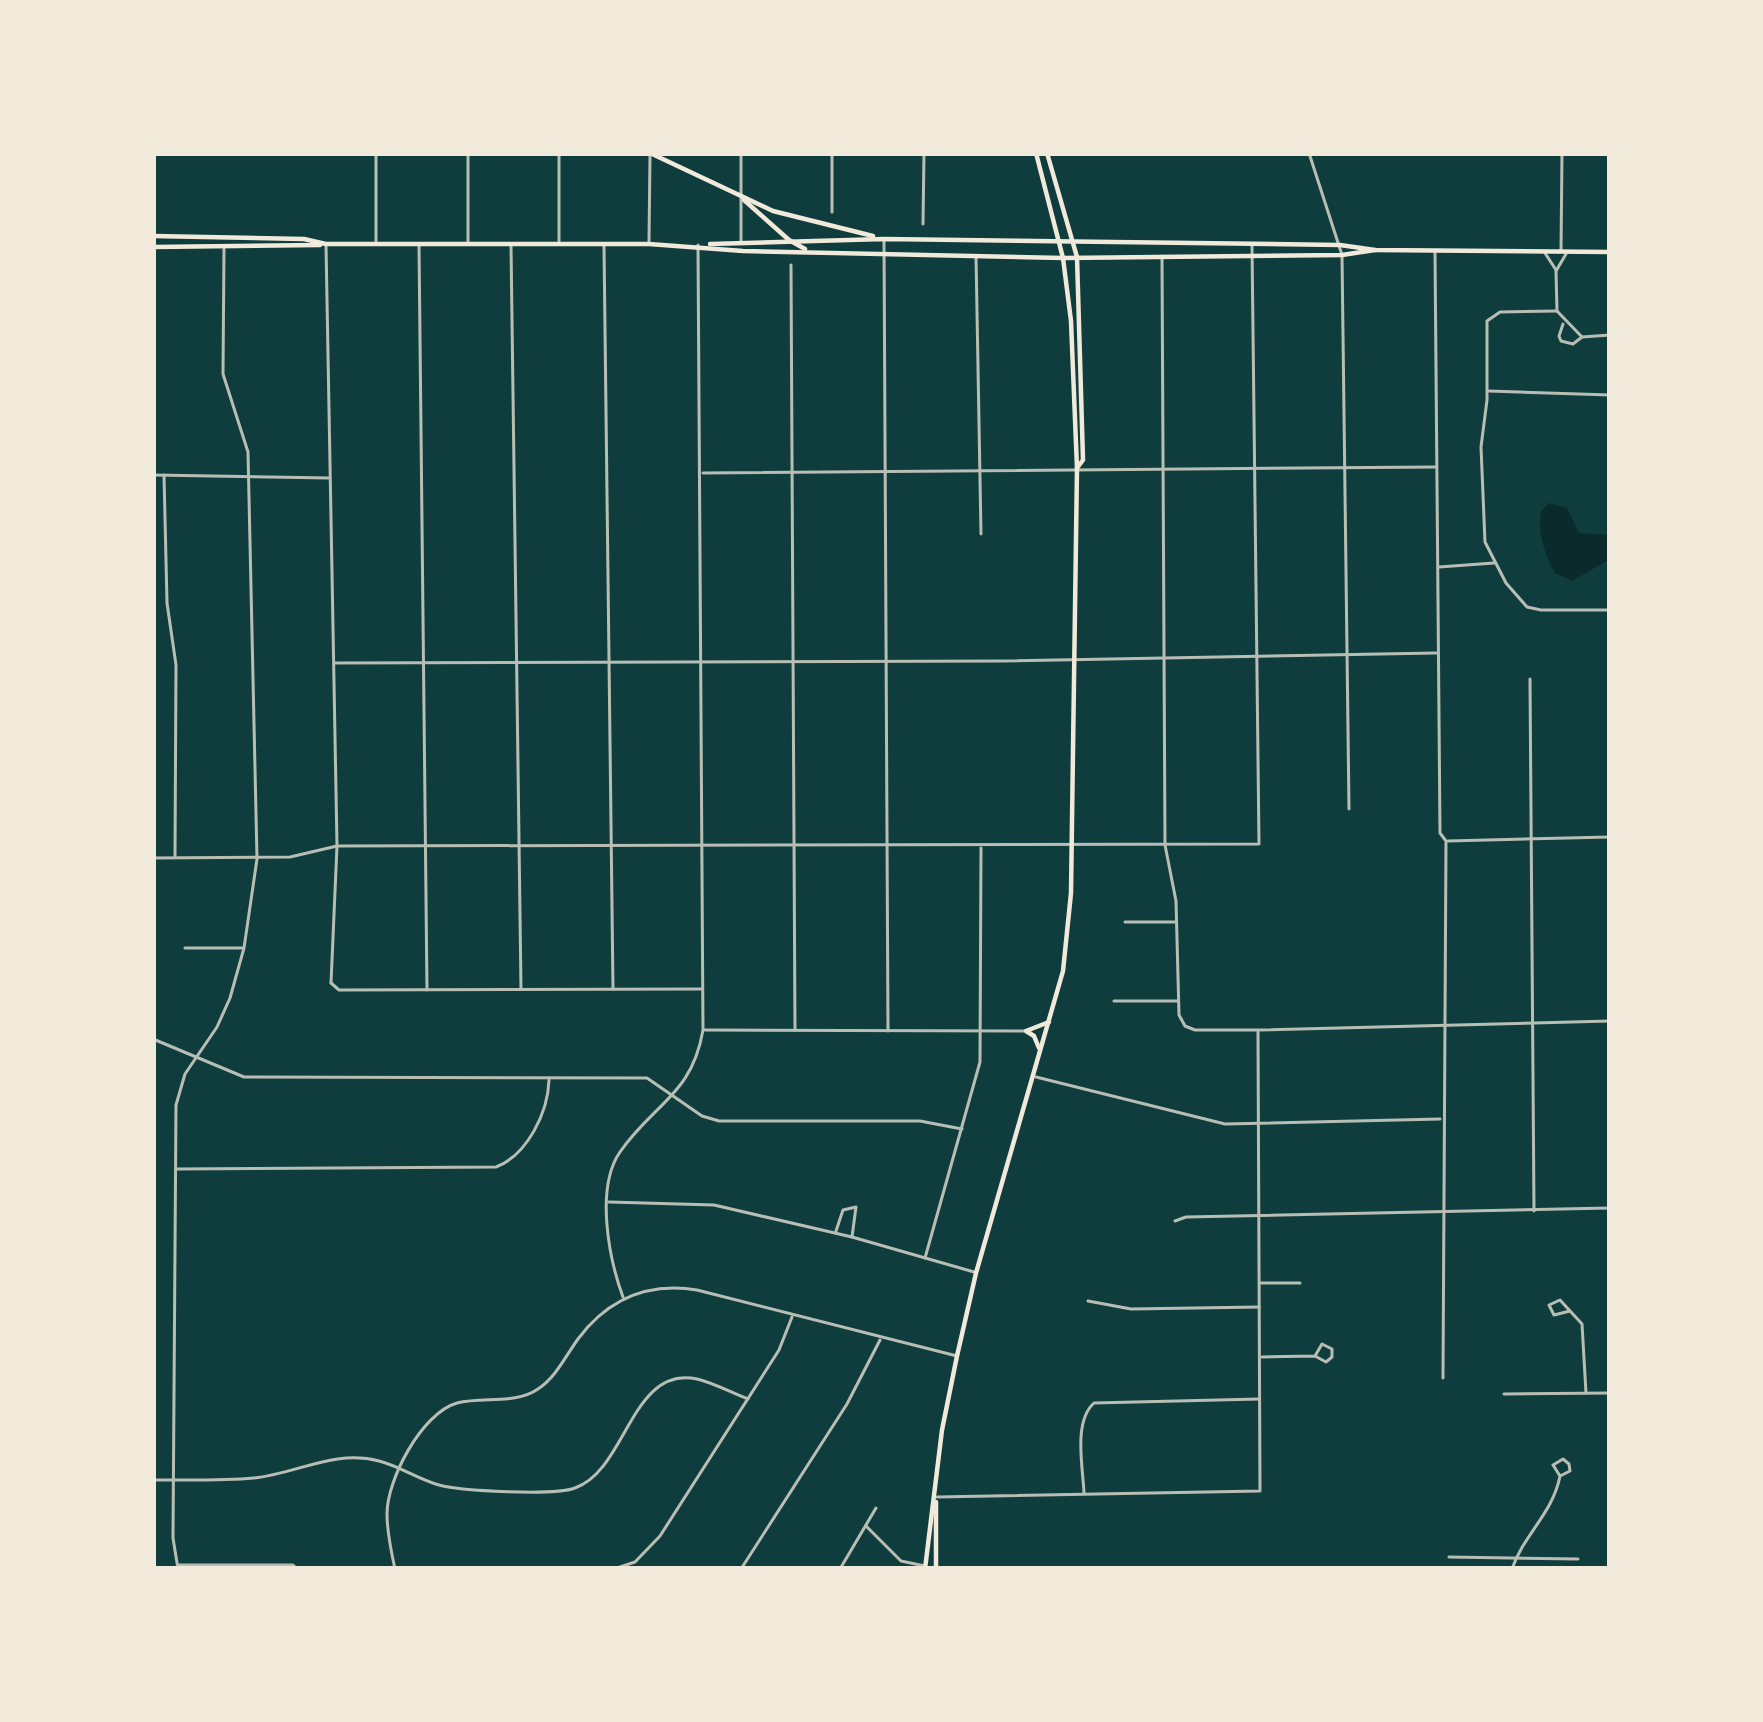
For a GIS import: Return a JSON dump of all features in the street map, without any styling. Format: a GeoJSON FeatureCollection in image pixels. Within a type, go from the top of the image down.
{"type":"FeatureCollection","features":[{"type":"Feature","properties":{"kind":"main road"},"geometry":{"type":"LineString","coordinates":[[650,153],[740,196],[818,224],[884,239]]}},
{"type":"Feature","properties":{"kind":"main road"},"geometry":{"type":"LineString","coordinates":[[925,1567],[942,1430],[976,1273],[1063,970],[1071,847],[1077,470],[1071,321],[1063,258],[1036,153]]}},
{"type":"Feature","properties":{"kind":"main road"},"geometry":{"type":"LineString","coordinates":[[1047,153],[1077,257],[1083,460],[1077,470]]}},
{"type":"Feature","properties":{"kind":"main road"},"geometry":{"type":"LineString","coordinates":[[740,196],[789,240],[812,252]]}},
{"type":"Feature","properties":{"kind":"main road"},"geometry":{"type":"LineString","coordinates":[[153,236],[304,239],[326,244]]}},
{"type":"Feature","properties":{"kind":"main road"},"geometry":{"type":"LineString","coordinates":[[153,247],[698,245],[884,239],[1610,252]]}},
{"type":"Feature","properties":{"kind":"main road"},"geometry":{"type":"LineString","coordinates":[[698,245],[743,251],[1063,258],[1342,255],[1375,250]]}},
{"type":"Feature","properties":{"kind":"main road"},"geometry":{"type":"LineString","coordinates":[[1026,1031],[1049,1022]]}},
{"type":"Feature","properties":{"kind":"main road"},"geometry":{"type":"LineString","coordinates":[[1026,1031],[1034,1036],[1041,1053]]}},
{"type":"Feature","properties":{"kind":"main road"},"geometry":{"type":"LineString","coordinates":[[935,1497],[939,1513],[936,1569]]}},
{"type":"Feature","properties":{"kind":"street"},"geometry":{"type":"LineString","coordinates":[[376,153],[376,243]]}},
{"type":"Feature","properties":{"kind":"street"},"geometry":{"type":"LineString","coordinates":[[467,243],[468,153]]}},
{"type":"Feature","properties":{"kind":"street"},"geometry":{"type":"LineString","coordinates":[[559,153],[559,244]]}},
{"type":"Feature","properties":{"kind":"street"},"geometry":{"type":"LineString","coordinates":[[649,244],[650,153]]}},
{"type":"Feature","properties":{"kind":"street"},"geometry":{"type":"LineString","coordinates":[[741,153],[741,242]]}},
{"type":"Feature","properties":{"kind":"street"},"geometry":{"type":"LineString","coordinates":[[832,153],[832,212]]}},
{"type":"Feature","properties":{"kind":"street"},"geometry":{"type":"LineString","coordinates":[[923,224],[924,153]]}},
{"type":"Feature","properties":{"kind":"street"},"geometry":{"type":"LineString","coordinates":[[1309,153],[1342,255],[1349,809]]}},
{"type":"Feature","properties":{"kind":"street"},"geometry":{"type":"LineString","coordinates":[[1562,153],[1564,251],[1556,272],[1557,311],[1582,337]]}},
{"type":"Feature","properties":{"kind":"street"},"geometry":{"type":"LineString","coordinates":[[884,239],[888,1031]]}},
{"type":"Feature","properties":{"kind":"street"},"geometry":{"type":"LineString","coordinates":[[419,243],[427,990]]}},
{"type":"Feature","properties":{"kind":"street"},"geometry":{"type":"LineString","coordinates":[[153,858],[257,859],[337,846],[1259,844],[1252,243]]}},
{"type":"Feature","properties":{"kind":"street"},"geometry":{"type":"LineString","coordinates":[[326,244],[337,846],[332,983],[338,990],[704,989]]}},
{"type":"Feature","properties":{"kind":"street"},"geometry":{"type":"LineString","coordinates":[[511,244],[520,989]]}},
{"type":"Feature","properties":{"kind":"street"},"geometry":{"type":"LineString","coordinates":[[604,244],[613,989]]}},
{"type":"Feature","properties":{"kind":"street"},"geometry":{"type":"LineString","coordinates":[[623,1298],[610,1259],[611,1170],[617,1155],[695,1065],[703,1030],[698,245]]}},
{"type":"Feature","properties":{"kind":"street"},"geometry":{"type":"LineString","coordinates":[[224,247],[223,374],[245,439],[248,476],[257,859],[244,948],[224,1012],[177,1095],[173,1538],[178,1567],[293,1565],[297,1569]]}},
{"type":"Feature","properties":{"kind":"street"},"geometry":{"type":"LineString","coordinates":[[1436,250],[1440,833],[1446,841],[1443,1378]]}},
{"type":"Feature","properties":{"kind":"street"},"geometry":{"type":"LineString","coordinates":[[1544,251],[1556,272]]}},
{"type":"Feature","properties":{"kind":"street"},"geometry":{"type":"LineString","coordinates":[[976,254],[981,534]]}},
{"type":"Feature","properties":{"kind":"street"},"geometry":{"type":"LineString","coordinates":[[1162,255],[1165,844],[1178,922],[1178,1000],[1184,1026],[1258,1030],[1610,1022]]}},
{"type":"Feature","properties":{"kind":"street"},"geometry":{"type":"LineString","coordinates":[[791,265],[795,1030]]}},
{"type":"Feature","properties":{"kind":"street"},"geometry":{"type":"LineString","coordinates":[[1557,311],[1492,315],[1485,328],[1482,528],[1495,563],[1527,607],[1610,610]]}},
{"type":"Feature","properties":{"kind":"street"},"geometry":{"type":"LineString","coordinates":[[1564,322],[1562,341],[1573,344],[1582,337],[1610,335]]}},
{"type":"Feature","properties":{"kind":"street"},"geometry":{"type":"LineString","coordinates":[[1487,391],[1610,395]]}},
{"type":"Feature","properties":{"kind":"street"},"geometry":{"type":"LineString","coordinates":[[701,473],[1436,467]]}},
{"type":"Feature","properties":{"kind":"street"},"geometry":{"type":"LineString","coordinates":[[153,475],[331,478]]}},
{"type":"Feature","properties":{"kind":"street"},"geometry":{"type":"LineString","coordinates":[[164,475],[167,603],[176,665],[176,858]]}},
{"type":"Feature","properties":{"kind":"street"},"geometry":{"type":"LineString","coordinates":[[1438,568],[1495,563]]}},
{"type":"Feature","properties":{"kind":"street"},"geometry":{"type":"LineString","coordinates":[[334,663],[1072,660],[1438,653]]}},
{"type":"Feature","properties":{"kind":"street"},"geometry":{"type":"LineString","coordinates":[[1529,680],[1534,1211]]}},
{"type":"Feature","properties":{"kind":"street"},"geometry":{"type":"LineString","coordinates":[[1446,841],[1610,837]]}},
{"type":"Feature","properties":{"kind":"street"},"geometry":{"type":"LineString","coordinates":[[925,1258],[979,1073],[981,846]]}},
{"type":"Feature","properties":{"kind":"street"},"geometry":{"type":"LineString","coordinates":[[1125,922],[1178,922]]}},
{"type":"Feature","properties":{"kind":"street"},"geometry":{"type":"LineString","coordinates":[[184,948],[244,948]]}},
{"type":"Feature","properties":{"kind":"street"},"geometry":{"type":"LineString","coordinates":[[322,989],[332,983]]}},
{"type":"Feature","properties":{"kind":"street"},"geometry":{"type":"LineString","coordinates":[[1114,1001],[1178,1000]]}},
{"type":"Feature","properties":{"kind":"street"},"geometry":{"type":"LineString","coordinates":[[703,1030],[1026,1031]]}},
{"type":"Feature","properties":{"kind":"street"},"geometry":{"type":"LineString","coordinates":[[935,1497],[1260,1491],[1258,1030]]}},
{"type":"Feature","properties":{"kind":"street"},"geometry":{"type":"LineString","coordinates":[[153,1040],[244,1077],[646,1078],[702,1116],[719,1121],[933,1122],[962,1129]]}},
{"type":"Feature","properties":{"kind":"street"},"geometry":{"type":"LineString","coordinates":[[1034,1077],[1202,1121],[1256,1125],[1442,1119]]}},
{"type":"Feature","properties":{"kind":"street"},"geometry":{"type":"LineString","coordinates":[[176,1169],[496,1167],[520,1153],[549,1095],[549,1078]]}},
{"type":"Feature","properties":{"kind":"street"},"geometry":{"type":"LineString","coordinates":[[609,1202],[713,1204],[976,1273]]}},
{"type":"Feature","properties":{"kind":"street"},"geometry":{"type":"LineString","coordinates":[[836,1233],[844,1210],[856,1207],[852,1237]]}},
{"type":"Feature","properties":{"kind":"street"},"geometry":{"type":"LineString","coordinates":[[1175,1221],[1186,1216],[1610,1208]]}},
{"type":"Feature","properties":{"kind":"street"},"geometry":{"type":"LineString","coordinates":[[1259,1283],[1300,1283]]}},
{"type":"Feature","properties":{"kind":"street"},"geometry":{"type":"LineString","coordinates":[[395,1569],[386,1511],[421,1428],[436,1413],[476,1399],[512,1398],[538,1389],[552,1378],[598,1316],[623,1298],[663,1286],[681,1288],[957,1356]]}},
{"type":"Feature","properties":{"kind":"street"},"geometry":{"type":"LineString","coordinates":[[1088,1301],[1131,1309],[1259,1307]]}},
{"type":"Feature","properties":{"kind":"street"},"geometry":{"type":"LineString","coordinates":[[1570,1311],[1585,1330],[1586,1393]]}},
{"type":"Feature","properties":{"kind":"street"},"geometry":{"type":"LineString","coordinates":[[614,1569],[635,1562],[660,1536],[779,1350],[793,1316]]}},
{"type":"Feature","properties":{"kind":"street"},"geometry":{"type":"LineString","coordinates":[[741,1569],[848,1404],[881,1338]]}},
{"type":"Feature","properties":{"kind":"street"},"geometry":{"type":"LineString","coordinates":[[1260,1357],[1315,1356]]}},
{"type":"Feature","properties":{"kind":"street"},"geometry":{"type":"LineString","coordinates":[[153,1480],[251,1478],[324,1460],[368,1460],[466,1490],[574,1489],[603,1468],[652,1392],[666,1381],[696,1378],[748,1399]]}},
{"type":"Feature","properties":{"kind":"street"},"geometry":{"type":"LineString","coordinates":[[1504,1394],[1610,1394]]}},
{"type":"Feature","properties":{"kind":"street"},"geometry":{"type":"LineString","coordinates":[[1084,1495],[1082,1426],[1088,1407],[1111,1401],[1260,1399]]}},
{"type":"Feature","properties":{"kind":"street"},"geometry":{"type":"LineString","coordinates":[[1512,1569],[1526,1538],[1555,1502],[1560,1476]]}},
{"type":"Feature","properties":{"kind":"street"},"geometry":{"type":"LineString","coordinates":[[840,1569],[876,1508]]}},
{"type":"Feature","properties":{"kind":"street"},"geometry":{"type":"LineString","coordinates":[[866,1526],[901,1561],[925,1567]]}},
{"type":"Feature","properties":{"kind":"street"},"geometry":{"type":"LineString","coordinates":[[1449,1557],[1578,1559]]}},
{"type":"Feature","properties":{"kind":"water"},"geometry":{"type":"Polygon","coordinates":[[[1549,503],[1567,508],[1579,533],[1610,535],[1610,559],[1572,581],[1555,573],[1540,528],[1541,511],[1549,503]]]}}]}
